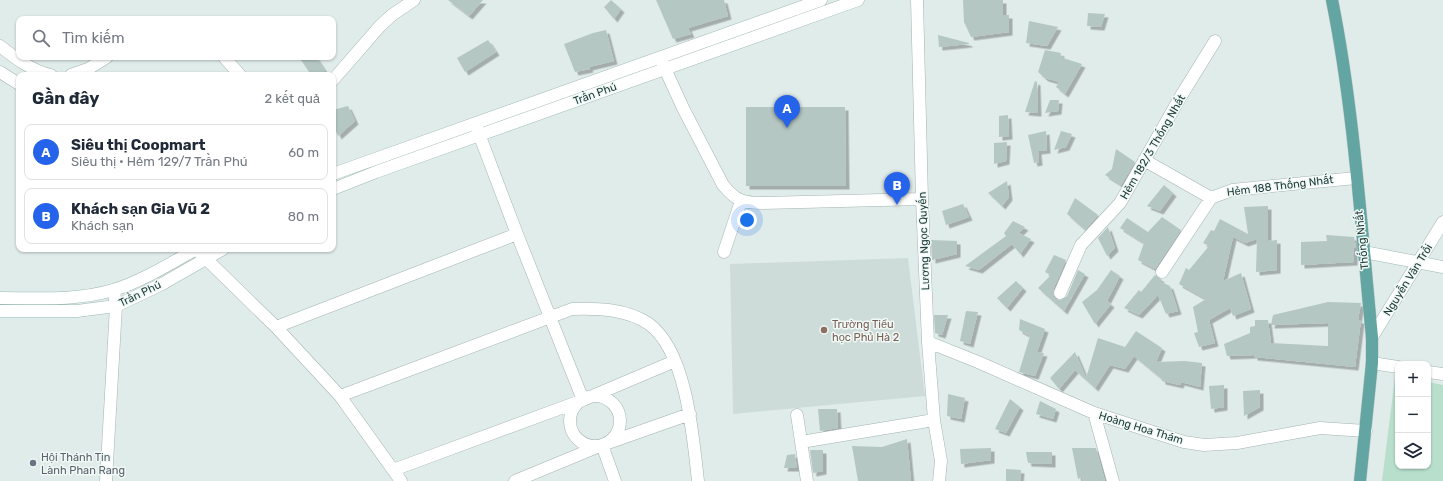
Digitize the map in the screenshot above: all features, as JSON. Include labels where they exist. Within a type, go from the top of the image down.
[{"type":"main road","name":"Thống Nhất","points":[[1332,0],[1340,44],[1356,178],[1372,337],[1372,363],[1360,481]]},
{"type":"street","points":[[336,77],[380,26],[392,15],[414,0]]},
{"type":"street","name":"Trần Phú","points":[[336,188],[480,135],[821,0]]},
{"type":"street","name":"Trần Phú","points":[[336,173],[475,123],[858,0]]},
{"type":"street","name":"Lương Ngọc Quyến","points":[[917,0],[922,198],[928,342],[934,420],[941,461],[939,481]]},
{"type":"street","name":"Hẻm 182/3 Thống Nhất","points":[[1060,293],[1081,245],[1120,203],[1215,41]]},
{"type":"street","points":[[0,46],[16,57]]},
{"type":"street","points":[[20,60],[38,72]]},
{"type":"street","points":[[80,72],[88,69],[102,60]]},
{"type":"street","points":[[227,60],[237,72]]},
{"type":"street","points":[[663,63],[683,108],[723,184],[732,196],[741,201],[771,202],[922,198]]},
{"type":"street","points":[[0,72],[16,82]]},
{"type":"street","points":[[475,123],[583,400]]},
{"type":"street","name":"Hẻm 188 Thống Nhất","points":[[1144,160],[1211,198],[1232,190],[1356,178]]},
{"type":"street","points":[[1162,272],[1211,198]]},
{"type":"street","points":[[724,252],[741,201]]},
{"type":"street","name":"Nguyễn Văn Trỗi","points":[[1372,337],[1443,222]]},
{"type":"street","points":[[276,327],[517,234]]},
{"type":"street","name":"Trần Phú","points":[[0,298],[63,298],[114,290],[154,272],[191,252]]},
{"type":"street","points":[[199,252],[276,327],[340,396],[401,481]]},
{"type":"street","name":"Trần Phú","points":[[0,311],[77,311],[116,306],[218,252]]},
{"type":"street","points":[[1364,252],[1443,267]]},
{"type":"street","points":[[106,481],[116,306],[114,290]]},
{"type":"street","points":[[340,396],[572,309],[592,308],[625,313],[649,324],[663,340],[675,361],[690,414],[698,481]]},
{"type":"street","name":"Hoàng Hoa Thám","points":[[928,342],[978,362],[1094,413],[1184,442],[1204,445],[1237,443],[1311,428],[1334,428],[1366,431]]},
{"type":"street","points":[[393,470],[583,400],[591,397],[603,398],[614,404],[620,420],[616,436],[602,445],[586,445],[574,435],[571,428],[572,412],[583,400],[675,361]]},
{"type":"street","points":[[1372,363],[1395,367]]},
{"type":"street","points":[[1431,372],[1443,374]]},
{"type":"street","points":[[1094,413],[1113,481]]},
{"type":"street","points":[[515,481],[602,445],[690,414]]},
{"type":"street","points":[[797,415],[807,481]]},
{"type":"street","points":[[801,442],[934,420]]},
{"type":"street","points":[[602,445],[615,481]]},
{"type":"shaded area","name":"Trường Tiểu học Phủ Hà 2","points":[[908,258],[925,396],[733,414],[730,264]]},
{"type":"green space","points":[[1395,377],[1395,469],[1431,469],[1431,383],[1443,385],[1443,481],[1382,481]]},
{"type":"building","points":[[448,0],[483,0],[469,16]]},
{"type":"building","points":[[611,0],[621,9],[614,19],[604,7]]},
{"type":"building","points":[[656,0],[724,0],[728,16],[688,28],[691,34],[673,39]]},
{"type":"building","points":[[963,0],[1003,0],[1003,15],[1009,15],[1009,32],[971,37],[964,22]]},
{"type":"building","points":[[1088,13],[1105,14],[1101,27],[1087,26]]},
{"type":"building","points":[[1029,21],[1058,27],[1047,46],[1026,43]]},
{"type":"building","points":[[606,30],[614,61],[575,72],[564,44],[593,33]]},
{"type":"building","points":[[938,35],[969,43],[969,44],[939,47]]},
{"type":"building","points":[[488,40],[496,52],[465,72],[457,58]]},
{"type":"building","points":[[1045,50],[1061,53],[1060,57],[1082,64],[1065,94],[1056,87],[1059,82],[1045,78],[1038,72]]},
{"type":"building","points":[[301,60],[318,60],[325,71],[324,72],[309,72]]},
{"type":"building","points":[[1035,81],[1037,82],[1038,113],[1025,112]]},
{"type":"building","points":[[1050,100],[1059,100],[1058,111],[1045,113]]},
{"type":"building","points":[[348,106],[355,121],[338,136],[336,131],[336,109]]},
{"type":"building","points":[[746,107],[845,107],[846,186],[746,186]]},
{"type":"building","points":[[1008,115],[1009,136],[999,137],[999,116]]},
{"type":"building","points":[[1046,131],[1047,150],[1038,151],[1039,162],[1034,163],[1028,135]]},
{"type":"building","points":[[1061,131],[1072,134],[1066,147],[1054,150]]},
{"type":"building","points":[[1007,142],[1006,161],[994,164],[994,143]]},
{"type":"building","points":[[1116,149],[1135,162],[1121,185],[1105,175],[1112,169]]},
{"type":"building","points":[[1007,181],[1009,197],[1002,206],[988,193]]},
{"type":"building","points":[[1164,185],[1173,193],[1160,211],[1147,206]]},
{"type":"building","points":[[1075,198],[1098,215],[1085,230],[1067,214]]},
{"type":"building","points":[[963,204],[969,217],[946,225],[942,211]]},
{"type":"building","points":[[1268,206],[1268,241],[1277,240],[1277,270],[1256,272],[1257,239],[1245,243],[1233,237],[1223,281],[1241,273],[1251,309],[1233,316],[1230,308],[1209,320],[1215,343],[1199,347],[1194,333],[1198,332],[1193,307],[1206,299],[1179,284],[1186,268],[1189,270],[1209,246],[1203,243],[1211,230],[1214,231],[1220,219],[1248,234],[1244,207]]},
{"type":"building","points":[[1162,217],[1181,230],[1155,269],[1138,260],[1144,243],[1120,228],[1127,218],[1148,232]]},
{"type":"building","points":[[1013,221],[1025,227],[1019,233],[1031,239],[1020,254],[1012,244],[979,270],[965,266],[1006,236],[1004,233]]},
{"type":"building","points":[[1108,227],[1115,248],[1107,256],[1098,238]]},
{"type":"building","points":[[1326,235],[1354,237],[1356,248],[1354,248],[1354,262],[1301,265],[1301,242],[1327,241]]},
{"type":"building","points":[[931,240],[957,241],[957,254],[932,260]]},
{"type":"building","points":[[1054,255],[1066,260],[1053,290],[1054,297],[1057,300],[1061,300],[1067,296],[1078,270],[1085,274],[1064,311],[1038,288],[1051,275],[1045,272]]},
{"type":"building","points":[[1111,270],[1120,276],[1107,301],[1111,304],[1095,324],[1082,302],[1097,290]]},
{"type":"building","points":[[1155,275],[1161,279],[1161,282],[1170,286],[1178,311],[1166,314],[1158,295],[1139,315],[1124,308],[1139,290],[1141,292]]},
{"type":"building","points":[[1016,281],[1023,288],[1007,308],[997,298]]},
{"type":"building","points":[[1328,302],[1361,303],[1358,320],[1361,320],[1355,367],[1254,357],[1254,355],[1227,356],[1224,344],[1250,333],[1250,327],[1255,326],[1255,320],[1268,320],[1271,343],[1328,346],[1328,323],[1271,325],[1273,315]]},
{"type":"building","points":[[966,311],[978,312],[970,344],[960,341]]},
{"type":"building","points":[[934,315],[948,315],[942,335],[935,333]]},
{"type":"building","points":[[1020,319],[1045,329],[1037,352],[1044,353],[1035,376],[1019,372],[1030,336],[1019,330]]},
{"type":"building","points":[[1136,331],[1162,348],[1156,362],[1185,361],[1202,363],[1200,387],[1181,382],[1180,385],[1162,381],[1162,379],[1134,356],[1125,369],[1110,365],[1095,388],[1075,370],[1059,389],[1050,378],[1075,352],[1086,378],[1098,338],[1125,347]]},
{"type":"building","points":[[1224,385],[1224,407],[1211,409],[1209,386]]},
{"type":"building","points":[[1260,390],[1260,407],[1244,416],[1243,391]]},
{"type":"building","points":[[948,394],[965,398],[961,419],[947,416]]},
{"type":"building","points":[[1010,399],[1020,407],[1006,433],[995,429]]},
{"type":"building","points":[[1040,401],[1056,409],[1053,419],[1036,414]]},
{"type":"building","points":[[818,409],[837,409],[838,428],[820,431]]},
{"type":"building","points":[[907,439],[911,481],[858,481],[852,446],[882,447]]},
{"type":"building","points":[[991,448],[991,460],[961,464],[960,449]]},
{"type":"building","points":[[1072,448],[1096,448],[1105,481],[1083,481],[1082,477],[1078,479]]},
{"type":"building","points":[[810,450],[823,450],[823,471],[813,473]]},
{"type":"building","points":[[1026,452],[1052,452],[1052,464],[1028,463]]},
{"type":"building","points":[[795,454],[797,468],[784,468],[787,455]]},
{"type":"building","points":[[1006,469],[1021,470],[1020,481],[1006,481]]},
{"type":"place","name":"Siêu thị Coopmart","points":[[787,128]]},
{"type":"place","name":"Khách sạn Gia Vũ 2","points":[[897,205]]},
{"type":"place","name":"Trường Tiểu học Phủ Hà 2","points":[[824,330]]},
{"type":"place","name":"Hội Thánh Tin Lành Phan Rang","points":[[33,463]]}]
